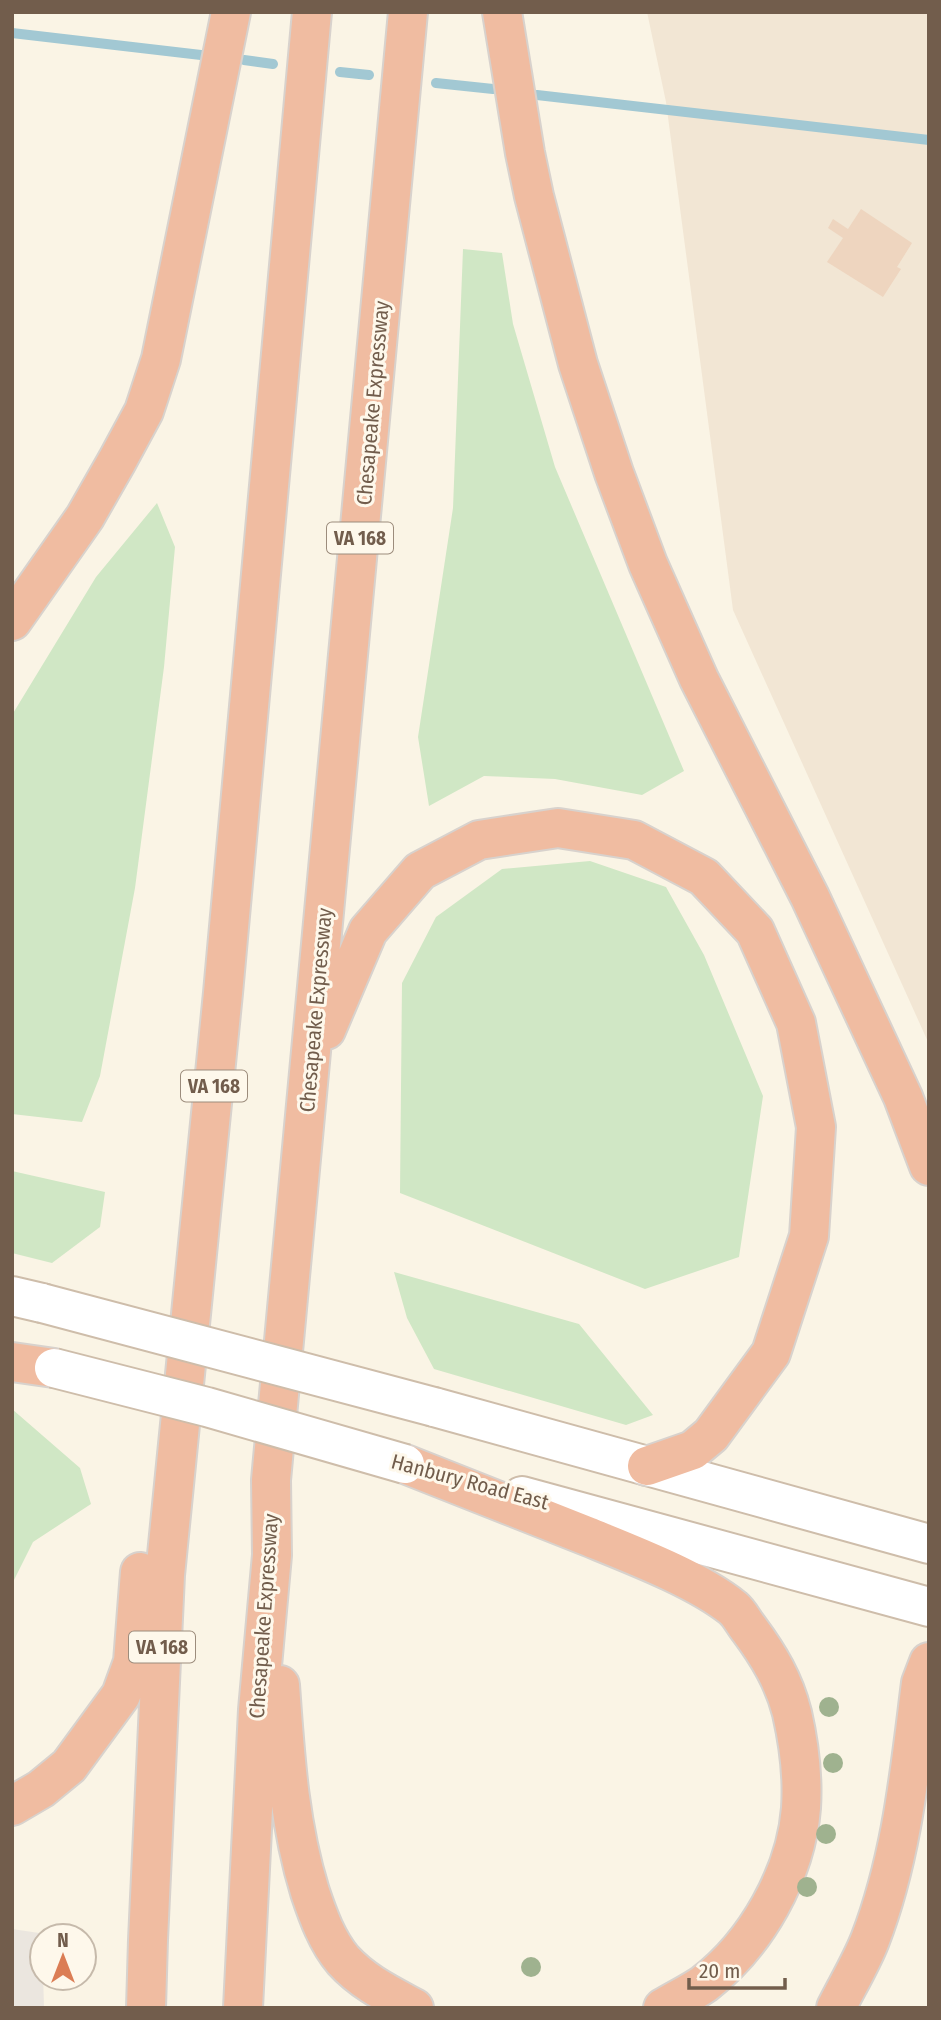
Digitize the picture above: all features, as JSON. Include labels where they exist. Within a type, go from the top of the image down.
[{"type":"highway","points":[[12,621],[85,517],[144,411],[161,359],[231,12]]},
{"type":"highway","name":"VA 168","points":[[146,2008],[165,1575],[195,1289],[312,12]]},
{"type":"highway","name":"Chesapeake Expressway","points":[[243,2008],[258,1710],[272,1555],[272,1467],[408,12]]},
{"type":"highway","points":[[502,12],[534,195],[578,364],[614,473],[648,564],[699,679],[810,897],[903,1097],[929,1166]]},
{"type":"highway","points":[[311,1065],[368,930],[420,871],[480,840],[558,828],[634,840],[704,877],[755,930],[796,1023],[816,1127],[809,1236],[771,1353],[711,1435],[693,1450],[647,1466]]},
{"type":"highway","points":[[12,1806],[41,1789],[69,1766],[121,1695],[132,1662],[140,1568],[195,1289]]},
{"type":"highway","points":[[12,1362],[54,1368]]},
{"type":"highway","points":[[405,1464],[618,1549],[668,1571],[712,1595],[735,1610],[776,1669],[786,1690],[802,1778],[801,1810],[788,1866],[760,1921],[734,1956],[703,1984],[663,2008]]},
{"type":"highway","points":[[272,1555],[292,1823],[314,1905],[330,1942],[343,1959],[364,1980],[414,2008]]},
{"type":"highway","points":[[836,2008],[869,1943],[883,1902],[904,1820],[922,1683],[929,1662]]},
{"type":"main road","points":[[27,1300],[435,1406],[929,1544]]},
{"type":"main road","name":"Hanbury Road East","points":[[12,1356],[207,1407],[929,1607]]},
{"type":"shaded area","points":[[647,12],[929,12],[929,1044],[733,610],[666,102]]},
{"type":"shaded area","points":[[12,1929],[28,1931],[28,1992],[44,1992],[44,2008],[12,2008]]},
{"type":"green space","points":[[463,249],[502,253],[513,324],[555,467],[684,771],[642,795],[555,779],[484,776],[429,806],[418,737],[453,508]]},
{"type":"green space","points":[[157,503],[175,547],[164,667],[135,888],[100,1076],[82,1122],[12,1114],[12,715],[96,577]]},
{"type":"green space","points":[[590,861],[666,887],[704,955],[763,1096],[739,1257],[645,1289],[400,1193],[402,983],[436,917],[502,869]]},
{"type":"green space","points":[[12,1171],[105,1192],[100,1227],[52,1263],[12,1253]]},
{"type":"green space","points":[[394,1272],[579,1324],[653,1415],[626,1425],[434,1369],[407,1318]]},
{"type":"green space","points":[[12,1409],[80,1468],[91,1504],[33,1542],[12,1584]]},
{"type":"building","points":[[861,209],[912,243],[897,267],[901,269],[883,297],[827,262],[843,238],[828,228],[833,219],[848,229]]},
{"type":"waterway","points":[[12,33],[201,55]]},
{"type":"waterway","points":[[244,60],[273,64]]},
{"type":"waterway","points":[[340,72],[369,75]]},
{"type":"waterway","points":[[436,83],[493,89]]},
{"type":"waterway","points":[[537,95],[929,140]]}]
